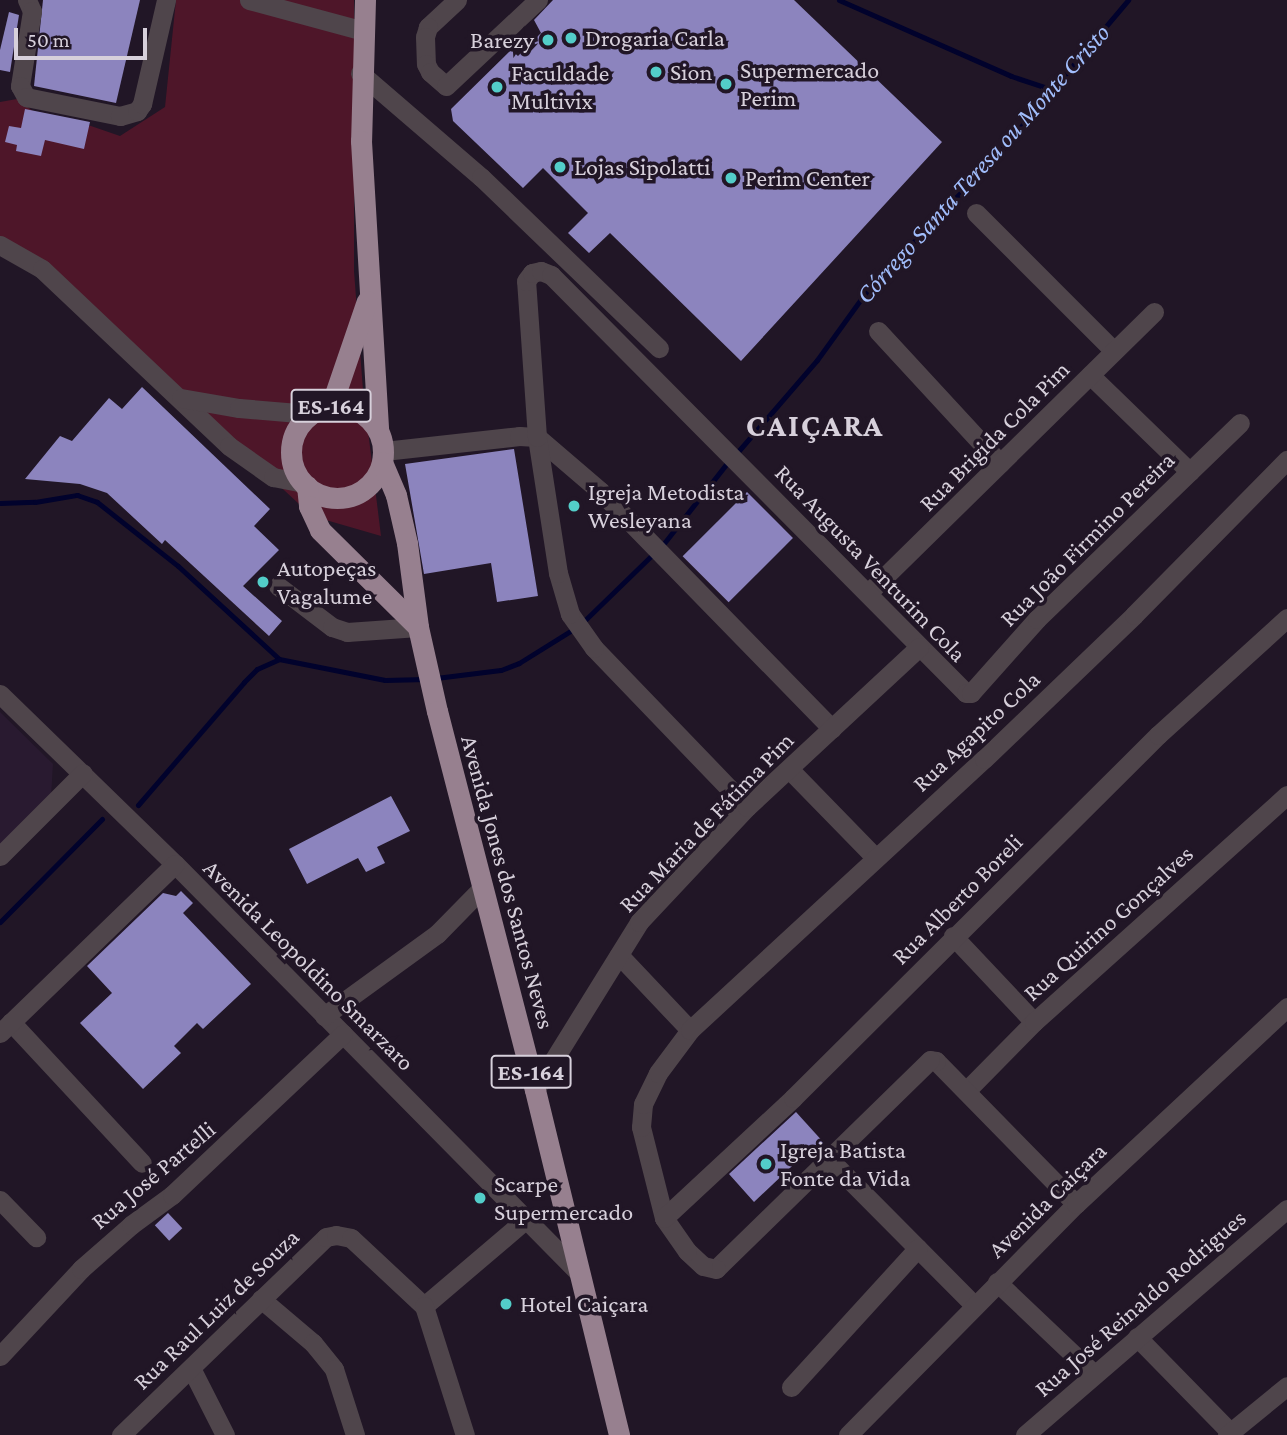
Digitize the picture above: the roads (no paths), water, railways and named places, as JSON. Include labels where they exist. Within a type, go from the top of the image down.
[{"type":"highway","name":"Avenida Jones dos Santos Neves","points":[[367,11],[360,73],[360,141],[378,429],[407,543],[418,627],[436,711],[535,1090],[619,1435]]},
{"type":"highway","name":"Avenida Jones dos Santos Neves","points":[[331,406],[371,289]]},
{"type":"highway","name":"ES-164","points":[[378,429],[363,413],[353,408],[331,406],[310,414],[296,430],[291,452],[292,463],[305,484],[309,506],[320,530],[418,627]]},
{"type":"highway","points":[[305,484],[332,498],[354,495],[373,482],[383,457]]},
{"type":"street","points":[[27,0],[32,11],[20,86],[26,97],[120,116],[137,111],[142,104],[166,0]]},
{"type":"street","points":[[248,0],[367,11]]},
{"type":"street","points":[[457,0],[428,27],[425,37],[425,64],[435,78],[446,86],[538,0]]},
{"type":"street","points":[[360,73],[481,177],[659,348]]},
{"type":"street","points":[[976,213],[1114,351]]},
{"type":"street","points":[[0,246],[42,269],[229,446],[273,477],[305,484]]},
{"type":"street","name":"Rua Augusta Venturim Cola","points":[[537,437],[526,281],[541,271],[551,275],[868,593],[960,690],[971,693]]},
{"type":"street","name":"Rua Brigida Cola Pim","points":[[868,593],[1154,312]]},
{"type":"street","points":[[878,331],[1000,463]]},
{"type":"street","points":[[1090,375],[1190,472]]},
{"type":"street","points":[[181,398],[239,408],[310,414]]},
{"type":"street","name":"Rua João Firmino Pereira","points":[[971,693],[1038,619],[1240,423]]},
{"type":"street","points":[[383,457],[519,436],[537,437],[574,467],[832,729]]},
{"type":"street","points":[[537,437],[558,573],[573,620],[585,636],[747,807]]},
{"type":"street","name":"Rua Agapito Cola","points":[[664,1218],[641,1127],[643,1104],[658,1073],[690,1030],[1134,615],[1287,460]]},
{"type":"street","points":[[278,586],[332,627],[347,632],[418,627]]},
{"type":"street","name":"Rua Alberto Boreli","points":[[664,1218],[793,1098],[1158,735],[1287,618]]},
{"type":"street","name":"Rua Maria de Fátima Pim","points":[[535,1090],[639,922],[747,807],[919,646]]},
{"type":"street","name":"Avenida Leopoldino Smarzaro","points":[[0,694],[175,864],[524,1221],[580,1274]]},
{"type":"street","points":[[790,769],[876,858]]},
{"type":"street","points":[[0,856],[83,773]]},
{"type":"street","name":"Rua Quirino Gonçalves","points":[[966,1091],[1034,1023],[1287,795]]},
{"type":"street","points":[[142,1163],[6,1028],[175,864]]},
{"type":"street","points":[[324,1016],[437,934],[483,887]]},
{"type":"street","points":[[953,936],[1034,1023]]},
{"type":"street","points":[[619,955],[690,1030]]},
{"type":"street","name":"Avenida Caiçara","points":[[848,1435],[1076,1204],[1287,1007]]},
{"type":"street","name":"Rua José Partelli","points":[[0,1356],[81,1269],[131,1225],[172,1195],[343,1034]]},
{"type":"street","points":[[664,1218],[687,1251],[703,1266],[716,1269],[924,1062],[936,1061],[1076,1204]]},
{"type":"street","points":[[828,1158],[974,1305]]},
{"type":"street","points":[[0,1200],[36,1237]]},
{"type":"street","name":"Rua José Reinaldo Rodrigues","points":[[1025,1435],[1287,1209]]},
{"type":"street","points":[[465,1435],[424,1306],[524,1221]]},
{"type":"street","name":"Rua Raul Luiz de Souza","points":[[121,1435],[326,1237],[342,1235],[351,1238],[424,1306]]},
{"type":"street","points":[[791,1387],[918,1248]]},
{"type":"street","points":[[997,1282],[1094,1374]]},
{"type":"street","points":[[261,1299],[313,1343],[334,1369],[355,1435]]},
{"type":"street","points":[[1137,1337],[1230,1434],[1287,1386]]},
{"type":"street","points":[[191,1368],[225,1435]]},
{"type":"waterway","points":[[839,0],[1011,76],[1050,89]]},
{"type":"waterway","name":"Córrego Santa Teresa ou Monte Cristo","points":[[735,455],[817,360],[879,274],[936,221],[980,169],[1003,148],[1128,0]]},
{"type":"waterway","name":"Córrego Santa Teresa ou Monte Cristo","points":[[661,547],[728,462]]},
{"type":"waterway","name":"Córrego Santa Teresa ou Monte Cristo","points":[[0,503],[35,502],[77,495],[97,502],[178,566],[279,659],[385,680],[426,679]]},
{"type":"waterway","name":"Córrego Santa Teresa ou Monte Cristo","points":[[583,622],[653,554]]},
{"type":"waterway","name":"Córrego Santa Teresa ou Monte Cristo","points":[[436,678],[501,670],[519,663],[575,628]]},
{"type":"waterway","points":[[138,805],[244,682],[257,669],[279,659]]},
{"type":"waterway","points":[[0,922],[102,819]]},
{"type":"place","name":"Drogaria Carla","points":[[571,38]]},
{"type":"place","name":"Barezy","points":[[548,40]]},
{"type":"place","name":"Sion","points":[[656,72]]},
{"type":"place","name":"Supermercado Perim","points":[[726,84]]},
{"type":"place","name":"Faculdade Multivix","points":[[497,87]]},
{"type":"place","name":"Lojas Sipolatti","points":[[560,167]]},
{"type":"place","name":"Perim Center","points":[[731,178]]},
{"type":"place","name":"Igreja Metodista Wesleyana","points":[[574,506]]},
{"type":"place","name":"Autopeças Vagalume","points":[[263,582]]},
{"type":"place","name":"Igreja Batista Fonte da Vida","points":[[766,1164]]},
{"type":"place","name":"Scarpe Supermercado","points":[[480,1198]]},
{"type":"place","name":"Hotel Caiçara","points":[[506,1304]]},
{"type":"district","name":"CAIÇARA","points":[[815,425]]}]
